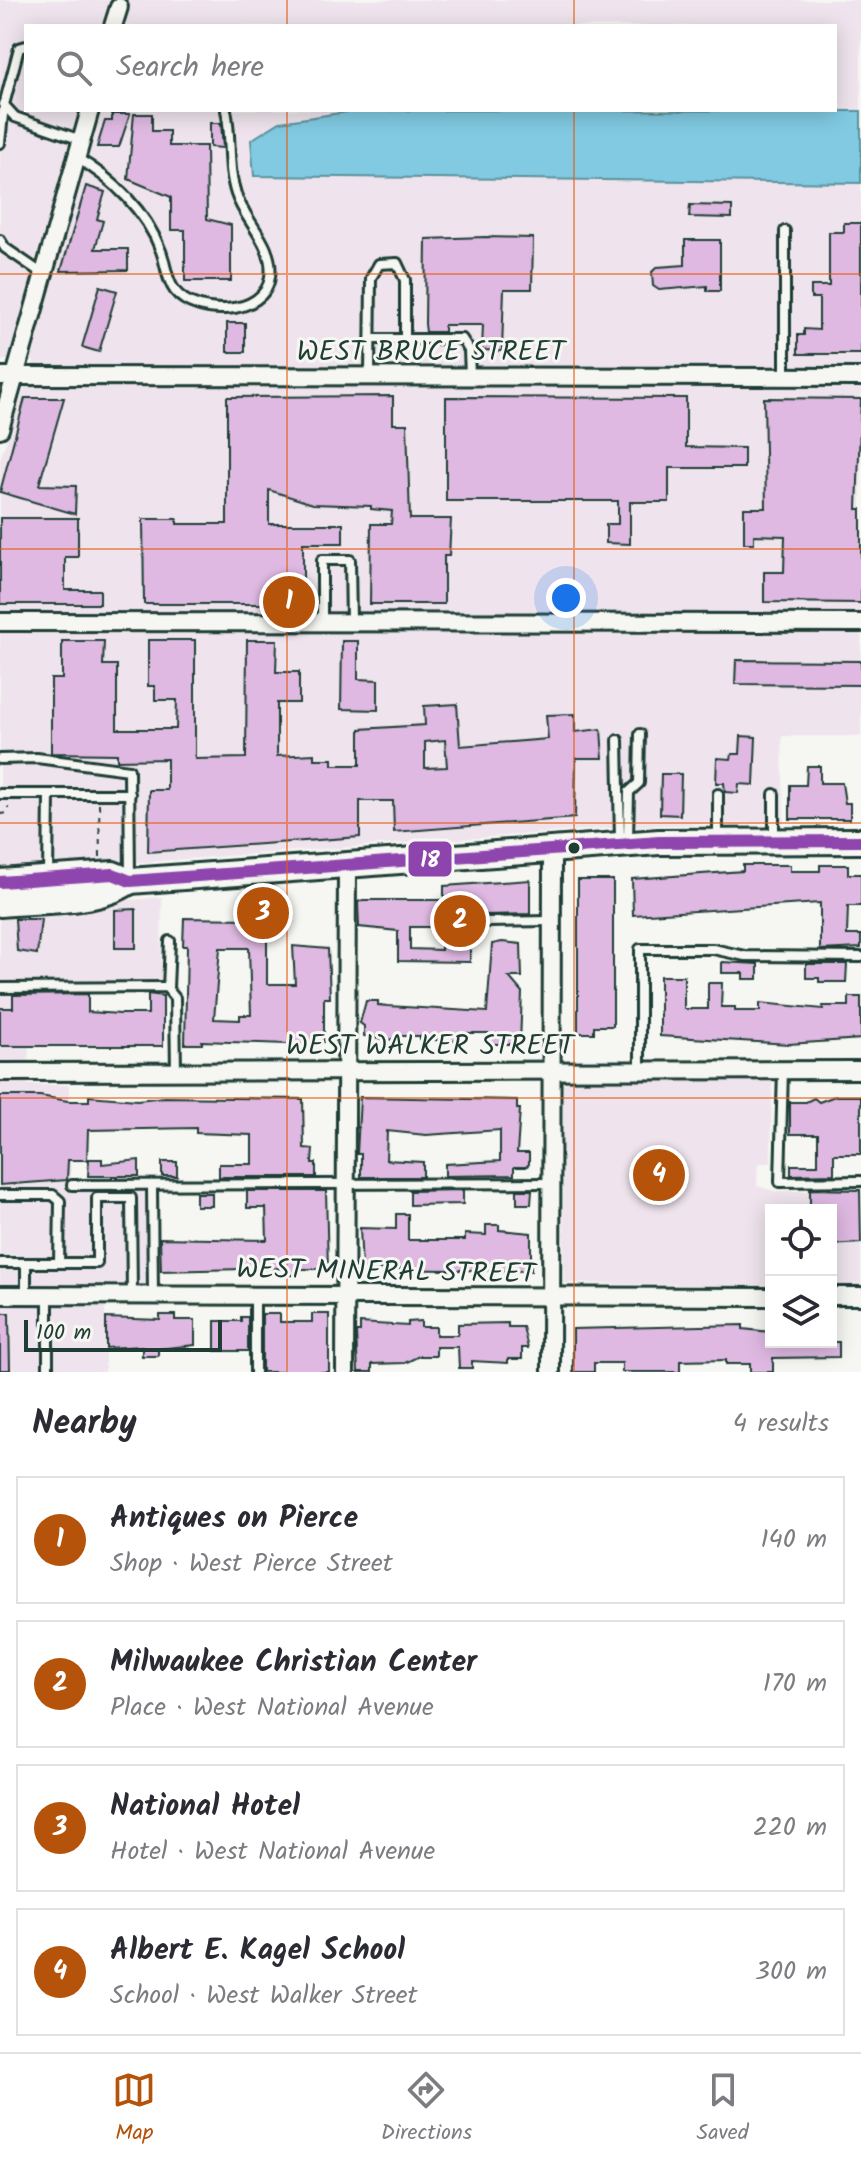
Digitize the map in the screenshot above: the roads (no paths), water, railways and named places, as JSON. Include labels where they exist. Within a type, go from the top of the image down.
[{"type":"main road","points":[[0,904],[48,888],[113,874],[130,881],[624,845],[718,841],[861,841]]},
{"type":"main road","points":[[0,882],[48,888]]},
{"type":"street","points":[[114,24],[119,7]]},
{"type":"street","points":[[0,429],[8,376],[44,274],[89,112]]},
{"type":"street","name":"WEST BRUCE STREET","points":[[8,376],[861,377]]},
{"type":"street","points":[[0,622],[861,623]]},
{"type":"street","points":[[551,1372],[552,850]]},
{"type":"street","points":[[345,1372],[347,866]]},
{"type":"street","name":"WEST WALKER STREET","points":[[0,1072],[861,1070]]},
{"type":"street","name":"WEST MINERAL STREET","points":[[0,1295],[765,1297]]},
{"type":"street","points":[[837,1296],[861,1296]]},
{"type":"lane","points":[[0,143],[4,105],[19,48],[24,47]]},
{"type":"lane","points":[[4,105],[15,117],[81,140]]},
{"type":"lane","points":[[77,157],[106,176],[150,226],[169,282],[185,301],[196,308],[240,306],[261,294],[270,280],[270,261],[236,196],[226,112]]},
{"type":"lane","points":[[785,231],[785,377]]},
{"type":"lane","points":[[0,240],[5,248],[44,274]]},
{"type":"lane","points":[[370,376],[372,271],[379,264],[393,262],[403,269],[405,339]]},
{"type":"lane","points":[[370,339],[462,339],[469,350],[470,376]]},
{"type":"lane","points":[[322,623],[322,560],[350,560],[351,623]]},
{"type":"lane","points":[[624,845],[629,792],[639,783],[640,734]]},
{"type":"lane","points":[[618,740],[624,845]]},
{"type":"lane","points":[[0,759],[37,758],[129,770],[130,881]]},
{"type":"lane","points":[[4,794],[130,794]]},
{"type":"lane","points":[[48,888],[49,794]]},
{"type":"lane","points":[[718,794],[718,841]]},
{"type":"lane","points":[[774,794],[774,841]]},
{"type":"lane","points":[[486,922],[552,921]]},
{"type":"lane","points":[[170,941],[168,988],[175,998],[176,1071]]},
{"type":"lane","points":[[640,1070],[640,949],[861,957]]},
{"type":"lane","points":[[0,988],[168,988]]},
{"type":"lane","points":[[783,1069],[780,1182],[861,1181]]},
{"type":"lane","points":[[72,1185],[550,1183]]},
{"type":"lane","points":[[152,1185],[153,1295]]},
{"type":"lane","points":[[0,1195],[53,1195],[60,1201],[59,1263]]},
{"type":"lane","points":[[0,1263],[97,1263],[97,1198],[131,1198],[132,1295]]},
{"type":"lane","points":[[26,1263],[26,1295]]},
{"type":"lane","points":[[255,1294],[255,1372]]},
{"type":"lane","points":[[48,1295],[48,1372]]},
{"type":"water","points":[[861,111],[861,183],[254,176],[251,140],[280,122],[347,112]]},
{"type":"place","name":"Antiques on Pierce","points":[[289,602]]},
{"type":"place","name":"National Hotel","points":[[263,913]]},
{"type":"place","name":"Milwaukee Christian Center","points":[[460,921]]},
{"type":"place","name":"Albert E. Kagel School","points":[[659,1175]]}]
